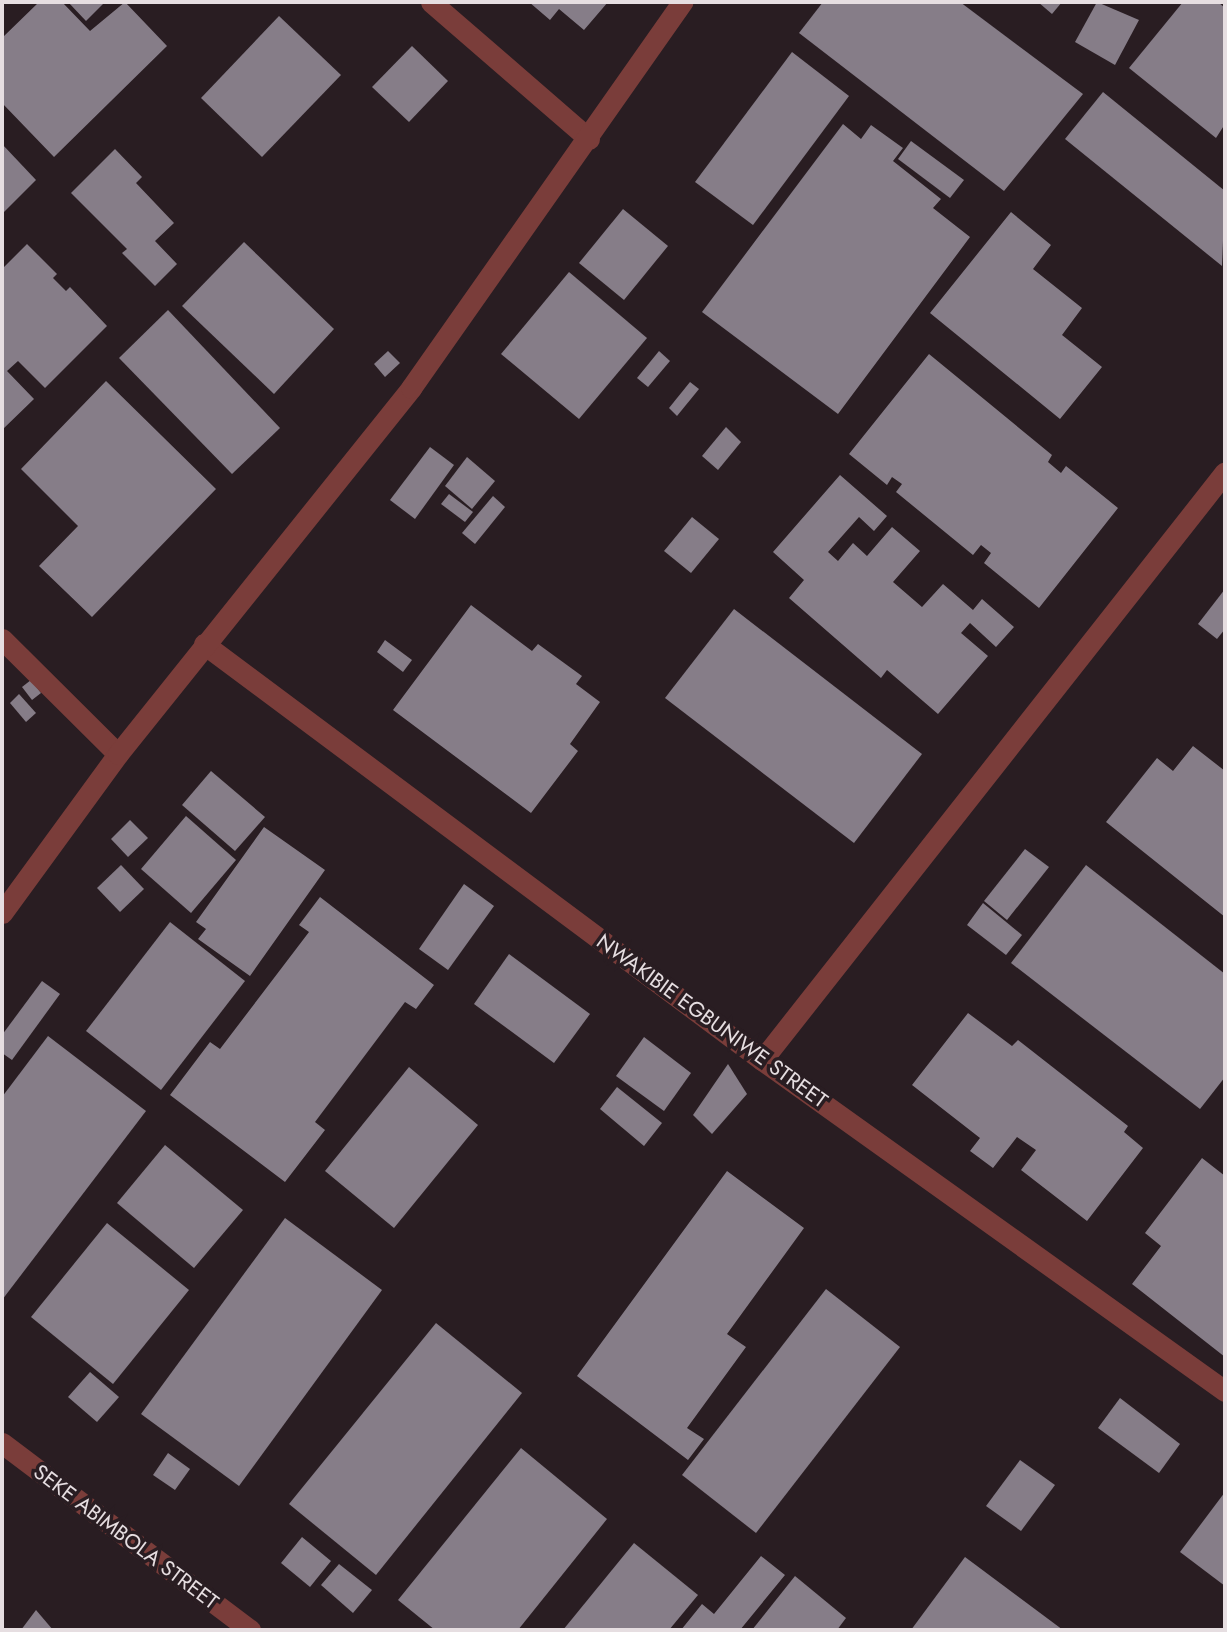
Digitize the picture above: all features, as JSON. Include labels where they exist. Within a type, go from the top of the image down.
[{"type":"street","points":[[431,2],[589,139]]},
{"type":"street","points":[[2,913],[118,754],[411,388],[589,139],[682,2]]},
{"type":"street","points":[[762,1060],[1225,472]]},
{"type":"street","points":[[2,639],[118,754]]},
{"type":"street","name":"NWAKIBIE EGBUNIWE STREET","points":[[204,644],[762,1060],[1225,1391]]},
{"type":"street","name":"SEKE ABIMBOLA STREET","points":[[2,1443],[250,1630]]},
{"type":"building","points":[[39,2],[62,2],[90,31],[125,2],[167,46],[54,157],[2,103],[2,38]]},
{"type":"building","points":[[68,2],[105,2],[86,21]]},
{"type":"building","points":[[529,2],[608,2],[584,30],[559,9],[550,20]]},
{"type":"building","points":[[823,2],[960,2],[1083,94],[1004,191],[799,33]]},
{"type":"building","points":[[1038,2],[1062,2],[1052,14]]},
{"type":"building","points":[[1097,2],[1139,20],[1115,65],[1075,42]]},
{"type":"building","points":[[1183,2],[1218,2],[1225,8],[1225,124],[1216,138],[1129,68]]},
{"type":"building","points":[[279,16],[341,75],[262,157],[201,98]]},
{"type":"building","points":[[412,46],[448,81],[409,122],[372,87]]},
{"type":"building","points":[[792,52],[849,96],[753,225],[695,182]]},
{"type":"building","points":[[1103,92],[1225,191],[1222,266],[1065,139]]},
{"type":"building","points":[[843,124],[861,139],[871,125],[903,148],[893,161],[941,199],[933,208],[970,237],[838,414],[702,312]]},
{"type":"building","points":[[911,141],[964,180],[950,198],[898,159]]},
{"type":"building","points":[[2,144],[36,180],[2,214]]},
{"type":"building","points":[[115,149],[142,177],[136,183],[174,223],[155,241],[177,264],[155,286],[122,253],[127,249],[71,193]]},
{"type":"building","points":[[623,209],[668,246],[624,300],[579,263]]},
{"type":"building","points":[[1011,212],[1051,245],[1033,269],[1082,308],[1062,335],[1102,367],[1060,419],[930,313]]},
{"type":"building","points":[[244,242],[334,329],[274,394],[182,306]]},
{"type":"building","points":[[27,244],[57,274],[53,278],[66,291],[70,287],[107,326],[45,388],[18,361],[7,371],[34,399],[2,430],[2,269]]},
{"type":"building","points":[[569,272],[647,338],[579,419],[501,354]]},
{"type":"building","points":[[168,310],[280,428],[232,474],[119,358]]},
{"type":"building","points":[[388,351],[400,363],[385,377],[374,364]]},
{"type":"building","points":[[659,351],[670,361],[648,387],[637,378]]},
{"type":"building","points":[[929,354],[1052,455],[1048,462],[1061,473],[1066,466],[1118,508],[1039,608],[984,563],[991,553],[981,545],[973,555],[896,492],[902,484],[892,477],[887,485],[849,454]]},
{"type":"building","points":[[106,381],[216,489],[92,617],[39,566],[78,526],[21,469]]},
{"type":"building","points":[[690,382],[699,389],[677,416],[669,408]]},
{"type":"building","points":[[726,427],[741,442],[718,470],[702,456]]},
{"type":"building","points":[[430,447],[454,465],[415,519],[390,500]]},
{"type":"building","points":[[467,457],[495,481],[472,509],[445,486]]},
{"type":"building","points":[[840,475],[887,516],[874,531],[859,517],[828,552],[838,561],[853,543],[867,556],[892,527],[920,551],[893,582],[922,607],[943,584],[973,610],[982,599],[1014,627],[996,647],[970,623],[961,633],[988,656],[938,714],[887,670],[881,678],[789,598],[804,580],[773,552]]},
{"type":"building","points":[[449,494],[473,512],[465,522],[441,504]]},
{"type":"building","points":[[493,496],[505,507],[475,544],[462,533]]},
{"type":"building","points":[[692,517],[719,539],[691,573],[664,551]]},
{"type":"building","points":[[1225,589],[1225,629],[1217,639],[1198,624]]},
{"type":"building","points":[[471,605],[532,651],[538,644],[582,676],[576,684],[600,702],[570,744],[578,751],[531,813],[393,710]]},
{"type":"building","points":[[734,609],[922,754],[854,843],[665,698]]},
{"type":"building","points":[[385,640],[412,660],[403,672],[377,652]]},
{"type":"building","points":[[31,680],[41,693],[32,700],[22,687]]},
{"type":"building","points":[[19,694],[36,713],[26,722],[10,703]]},
{"type":"building","points":[[1193,746],[1225,771],[1225,917],[1106,822],[1157,758],[1173,771]]},
{"type":"building","points":[[211,771],[265,817],[235,851],[182,805]]},
{"type":"building","points":[[186,816],[236,860],[191,913],[141,869]]},
{"type":"building","points":[[130,820],[148,838],[128,857],[111,839]]},
{"type":"building","points":[[264,827],[325,870],[250,976],[198,939],[206,929],[196,922]]},
{"type":"building","points":[[1025,849],[1049,867],[1007,920],[984,901]]},
{"type":"building","points":[[121,865],[144,889],[120,912],[97,888]]},
{"type":"building","points":[[1086,865],[1225,974],[1225,1077],[1200,1109],[1011,963]]},
{"type":"building","points":[[464,884],[494,906],[448,970],[419,949]]},
{"type":"building","points":[[320,897],[434,985],[416,1009],[405,1002],[315,1122],[325,1130],[285,1182],[170,1095],[210,1042],[220,1049],[309,932],[299,925]]},
{"type":"building","points":[[983,903],[1022,935],[1006,955],[967,925]]},
{"type":"building","points":[[170,922],[245,981],[161,1090],[86,1031]]},
{"type":"building","points":[[509,954],[590,1014],[554,1063],[474,1004]]},
{"type":"building","points":[[42,981],[60,994],[12,1060],[2,1053],[2,1035]]},
{"type":"building","points":[[968,1013],[1012,1046],[1018,1040],[1128,1126],[1124,1132],[1143,1148],[1087,1221],[1021,1170],[1036,1150],[1017,1137],[993,1168],[970,1151],[980,1138],[912,1085]]},
{"type":"building","points":[[48,1036],[146,1111],[2,1300],[2,1097]]},
{"type":"building","points":[[644,1037],[691,1073],[664,1111],[616,1076]]},
{"type":"building","points":[[728,1064],[747,1094],[712,1134],[693,1115]]},
{"type":"building","points":[[409,1067],[478,1125],[394,1228],[325,1171]]},
{"type":"building","points":[[617,1087],[662,1123],[644,1146],[600,1109]]},
{"type":"building","points":[[165,1145],[243,1210],[194,1268],[117,1203]]},
{"type":"building","points":[[1202,1158],[1225,1176],[1225,1357],[1132,1284],[1161,1246],[1145,1233]]},
{"type":"building","points":[[727,1171],[804,1228],[727,1334],[746,1347],[687,1428],[704,1439],[688,1460],[577,1376]]},
{"type":"building","points":[[285,1218],[382,1290],[239,1486],[141,1414]]},
{"type":"building","points":[[107,1223],[189,1290],[113,1384],[31,1317]]},
{"type":"building","points":[[826,1289],[900,1347],[756,1533],[682,1475]]},
{"type":"building","points":[[436,1323],[522,1393],[376,1575],[289,1504]]},
{"type":"building","points":[[90,1372],[119,1397],[97,1422],[68,1397]]},
{"type":"building","points":[[1120,1398],[1180,1444],[1159,1473],[1098,1428]]},
{"type":"building","points":[[521,1448],[607,1519],[518,1630],[435,1630],[398,1600]]},
{"type":"building","points":[[168,1453],[190,1469],[175,1490],[153,1475]]},
{"type":"building","points":[[1020,1460],[1055,1485],[1021,1531],[986,1506]]},
{"type":"building","points":[[1225,1492],[1225,1586],[1180,1552]]},
{"type":"building","points":[[302,1537],[331,1561],[310,1587],[281,1563]]},
{"type":"building","points":[[634,1543],[698,1595],[669,1630],[563,1630]]},
{"type":"building","points":[[761,1556],[785,1575],[740,1630],[681,1630],[702,1604],[714,1614]]},
{"type":"building","points":[[965,1557],[1063,1630],[911,1630]]},
{"type":"building","points":[[339,1564],[372,1590],[353,1613],[321,1585]]},
{"type":"building","points":[[795,1576],[846,1618],[837,1630],[752,1630]]},
{"type":"building","points":[[36,1610],[53,1630],[21,1630]]}]
